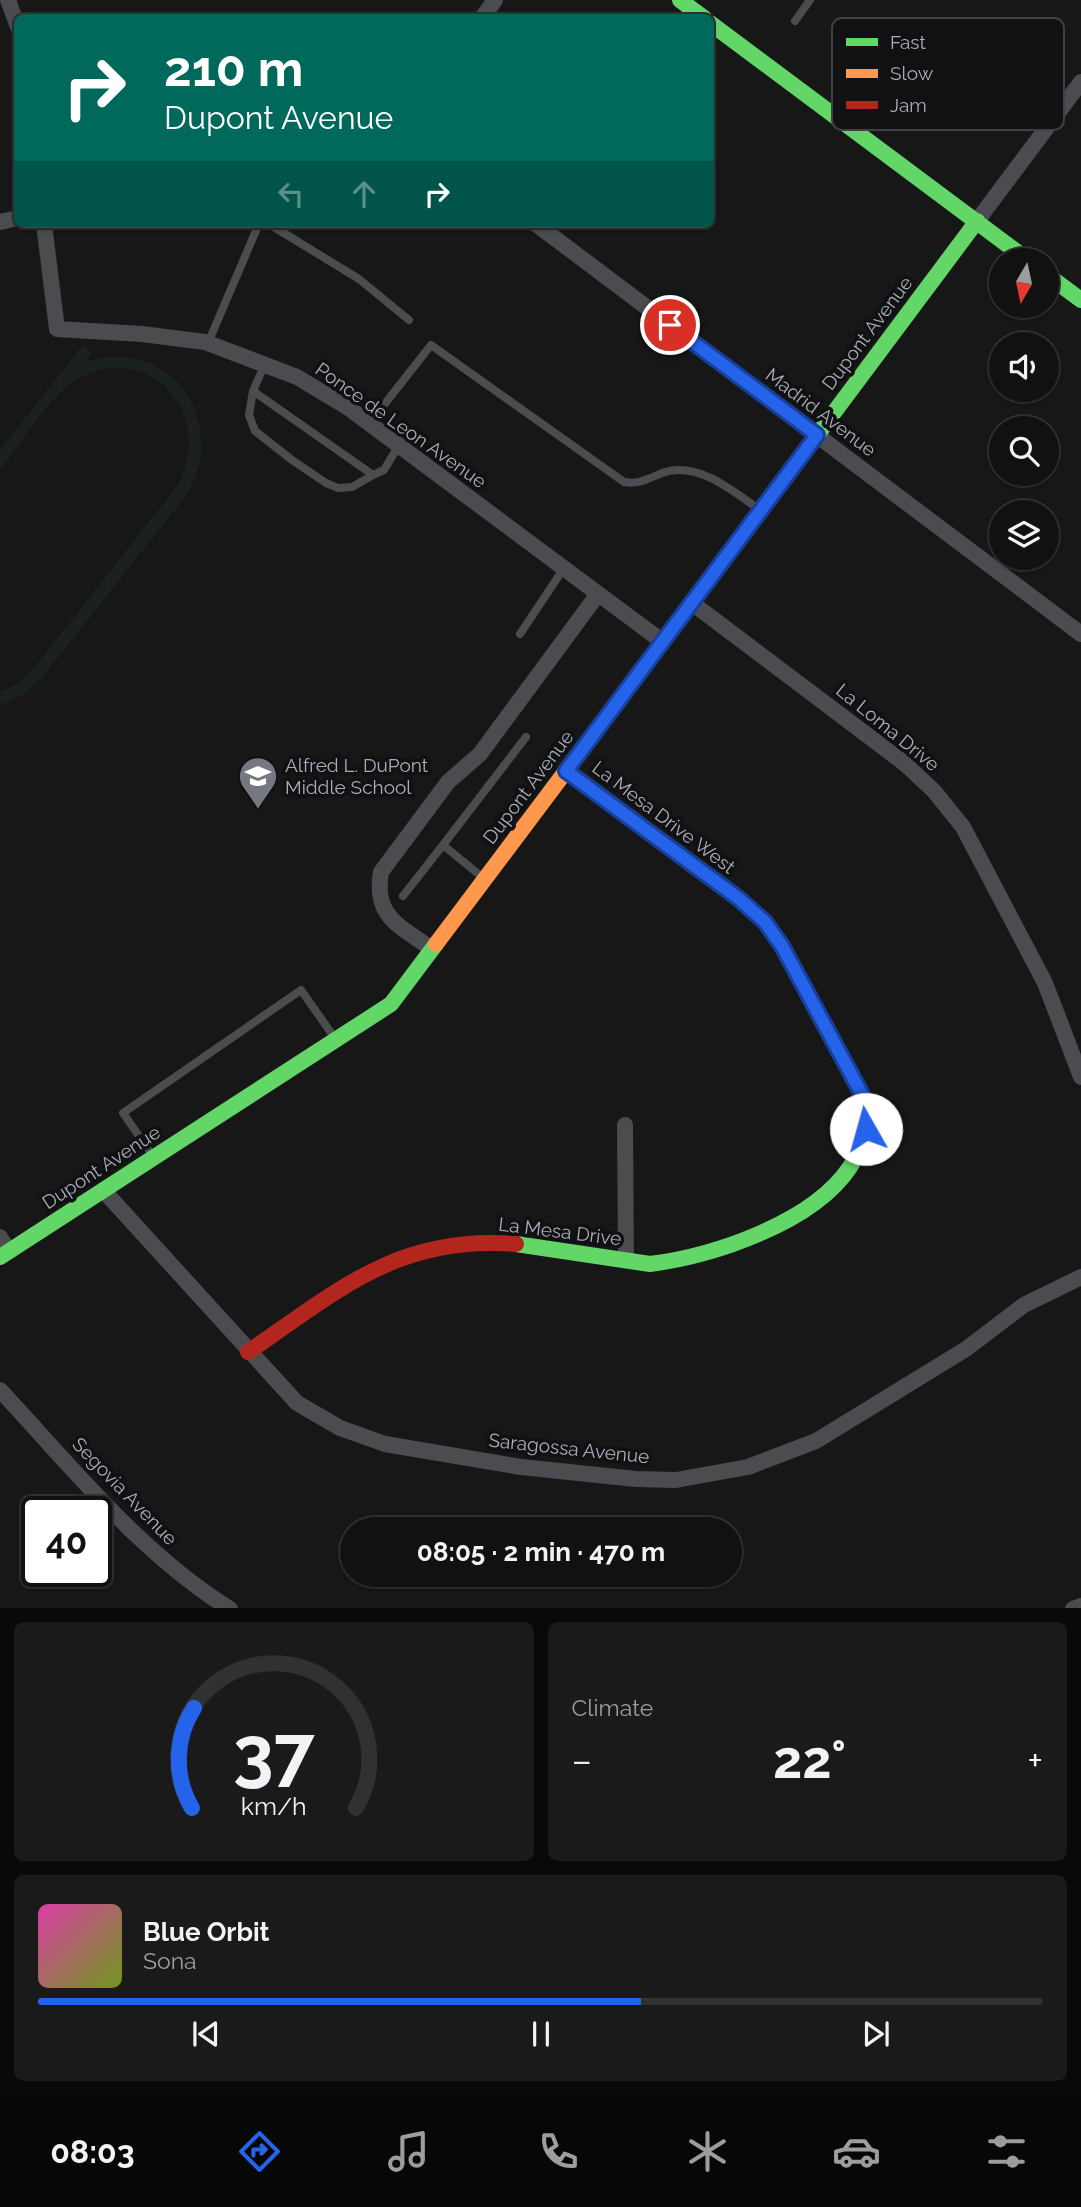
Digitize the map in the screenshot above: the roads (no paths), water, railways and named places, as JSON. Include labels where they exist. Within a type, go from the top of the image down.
[{"type":"street","points":[[680,0],[699,14]]},
{"type":"street","points":[[714,26],[832,114]]},
{"type":"street","points":[[1064,105],[1081,82]]},
{"type":"street","points":[[854,130],[1012,248]]},
{"type":"street","points":[[976,221],[1045,130]]},
{"type":"street","name":"Dupont Avenue","points":[[3,1248],[104,1191],[391,1004],[976,221]]},
{"type":"street","name":"Ponce de Leon Avenue","points":[[44,228],[57,329],[142,334],[208,344],[297,377],[399,445],[663,642]]},
{"type":"street","name":"Madrid Avenue","points":[[541,228],[1081,634]]},
{"type":"street","points":[[1059,284],[1081,300]]},
{"type":"street","points":[[432,949],[393,921],[382,908],[378,890],[381,872],[448,782],[480,754],[598,594]]},
{"type":"street","name":"La Loma Drive","points":[[692,603],[904,762],[934,790],[963,827],[1045,983],[1081,1077]]},
{"type":"street","name":"La Mesa Drive West","points":[[566,771],[738,898],[765,922],[782,946],[865,1100],[866,1129],[857,1152]]},
{"type":"street","points":[[625,1125],[625,1261]]},
{"type":"street","name":"La Mesa Drive","points":[[248,1352],[370,1272],[447,1245],[502,1243],[650,1264],[673,1263],[743,1240],[810,1205],[845,1174],[857,1152]]},
{"type":"street","name":"Saragossa Avenue","points":[[104,1191],[297,1403],[340,1428],[385,1444],[521,1467],[636,1479],[676,1480],[748,1467],[816,1441],[966,1349],[1024,1305],[1081,1277]]},
{"type":"street","name":"Segovia Avenue","points":[[0,1390],[148,1547],[192,1585],[230,1608]]},
{"type":"street","points":[[1073,1608],[1081,1606]]},
{"type":"lane","points":[[795,21],[810,0]]},
{"type":"lane","points":[[208,344],[257,228]]},
{"type":"lane","points":[[276,228],[359,279],[409,320]]},
{"type":"lane","points":[[369,424],[431,345],[624,482],[636,484],[667,472],[684,471],[716,480],[761,511]]},
{"type":"lane","points":[[264,366],[254,391],[249,415],[256,431],[326,484],[338,488],[352,487],[384,471],[399,445]]},
{"type":"lane","points":[[254,391],[373,475]]},
{"type":"lane","points":[[520,634],[564,568]]},
{"type":"lane","points":[[403,896],[526,737]]},
{"type":"lane","points":[[443,845],[484,880]]},
{"type":"lane","points":[[155,1158],[123,1114],[301,990],[337,1041]]},
{"type":"place","name":"Alfred L. DuPont Middle School","points":[[258,810]]}]
